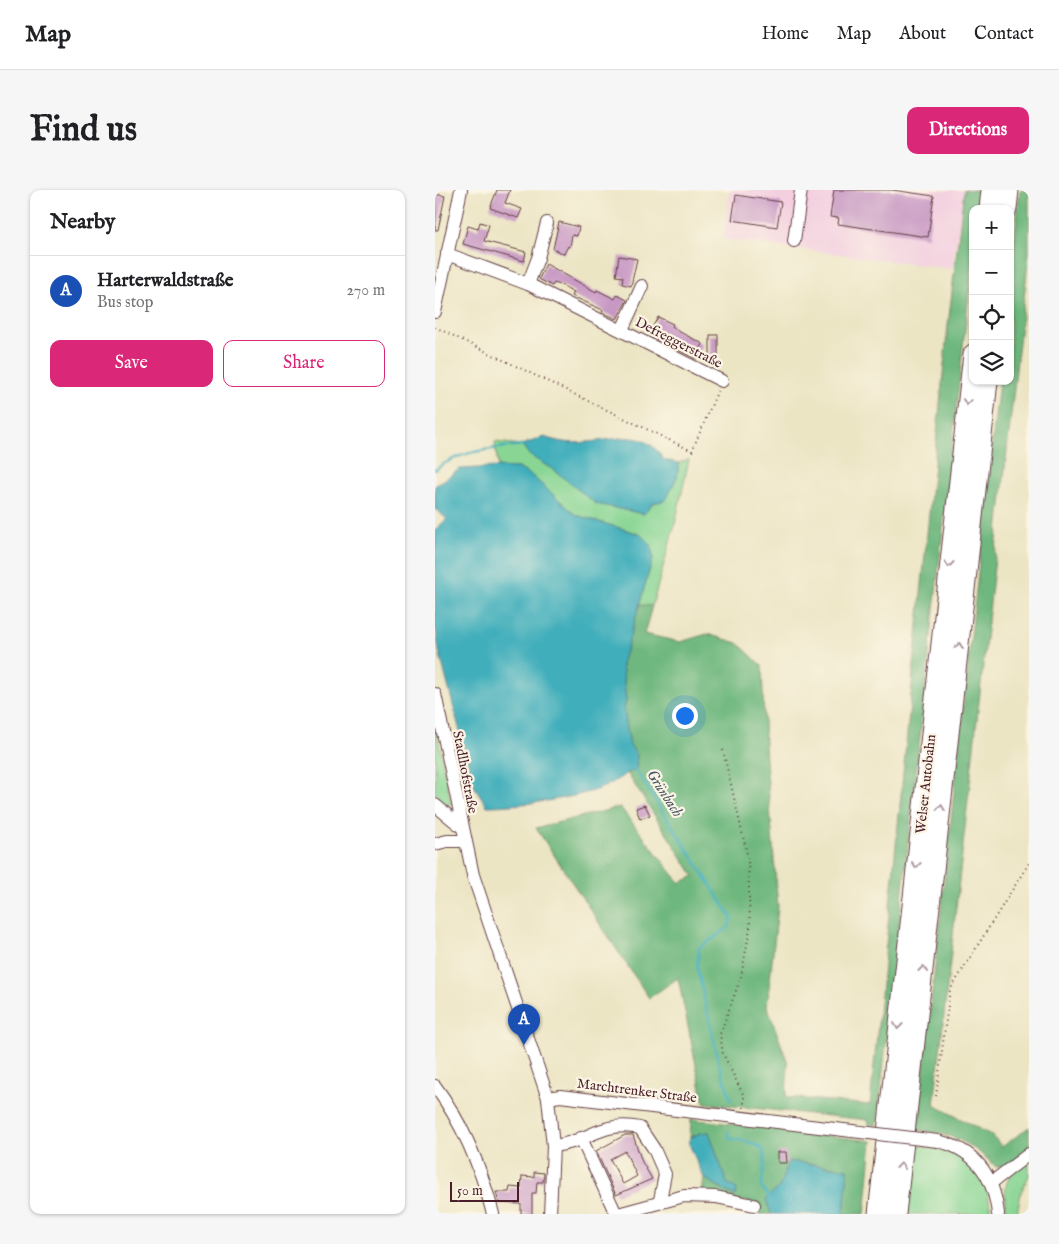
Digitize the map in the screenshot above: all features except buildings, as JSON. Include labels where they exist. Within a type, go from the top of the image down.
[{"type":"highway","points":[[989,205],[991,190]]},
{"type":"highway","points":[[1007,205],[1009,190]]},
{"type":"highway","name":"Welser Autobahn","points":[[877,1214],[970,385]]},
{"type":"highway","name":"Welser Autobahn","points":[[896,1214],[988,385]]},
{"type":"street","points":[[435,312],[461,190]]},
{"type":"street","points":[[794,241],[801,190]]},
{"type":"street","points":[[528,284],[538,258],[547,222]]},
{"type":"street","name":"Defreggerstraße","points":[[447,254],[528,284],[722,381]]},
{"type":"street","name":"Defreggerstraße","points":[[622,330],[642,286]]},
{"type":"street","name":"Stadlhofstraße","points":[[435,694],[462,827]]},
{"type":"street","points":[[435,805],[462,827],[473,875],[547,1098],[553,1146],[550,1214]]},
{"type":"street","points":[[435,844],[465,841]]},
{"type":"street","points":[[435,1086],[465,1132],[484,1181],[493,1214]]},
{"type":"street","name":"Marchtrenker Straße","points":[[547,1098],[560,1096],[852,1130],[950,1144],[973,1158],[991,1183],[998,1214]]},
{"type":"street","points":[[623,1125],[625,1104]]},
{"type":"street","points":[[553,1146],[564,1145],[609,1127],[623,1125],[640,1128],[654,1148],[665,1174],[661,1200]]},
{"type":"street","points":[[581,1138],[617,1214],[661,1200],[684,1196],[716,1197],[754,1204]]},
{"type":"street","points":[[991,1183],[1029,1154]]},
{"type":"path","points":[[435,326],[692,451],[722,381]]},
{"type":"path","points":[[723,750],[749,858],[751,928],[741,977],[720,1034],[723,1054],[744,1096],[745,1118]]},
{"type":"path","points":[[936,1096],[950,990],[1012,887],[1029,863]]},
{"type":"shaded area","points":[[730,190],[964,190],[952,269],[723,239]]},
{"type":"green space","points":[[964,190],[980,190],[978,205],[969,205],[969,292],[877,1125],[869,1124],[868,1120],[704,1103],[678,978],[649,998],[536,828],[620,807],[680,883],[694,876],[627,773],[637,755],[630,745],[624,710],[626,700],[622,664],[639,605],[652,606],[644,634],[680,642],[707,634],[738,643],[762,666],[765,747],[778,907],[767,1006],[788,1063],[786,1097],[870,1105],[947,334]]},
{"type":"green space","points":[[1020,190],[1029,190],[1029,253],[934,1105],[993,1136],[1002,1147],[1029,1127],[1029,1148],[1008,1166],[996,1167],[960,1140],[941,1134],[917,1130],[999,385],[1014,385],[1014,245]]},
{"type":"green space","points":[[495,442],[522,445],[533,456],[565,474],[653,503],[666,500],[677,477],[679,463],[689,459],[675,524],[652,606],[639,605],[653,558],[651,545],[640,534],[576,515],[532,476],[518,468],[498,467]]},
{"type":"green space","points":[[435,723],[451,803],[446,806],[435,793]]},
{"type":"green space","points":[[691,1119],[872,1141],[865,1214],[844,1214],[848,1169],[789,1161],[780,1186],[766,1199],[771,1214],[759,1214],[756,1203],[702,1195],[704,1178],[734,1196],[727,1183],[709,1132],[700,1133],[690,1138]]},
{"type":"green space","points":[[916,1145],[959,1156],[969,1163],[984,1182],[991,1214],[908,1214]]},
{"type":"green space","points":[[1029,1158],[1029,1176],[1021,1192],[1017,1214],[1006,1214],[1005,1194],[1007,1181]]},
{"type":"water","points":[[544,437],[575,443],[620,438],[639,439],[648,443],[664,460],[679,463],[677,477],[666,500],[653,503],[644,514],[596,504],[555,471],[529,455],[522,445]]},
{"type":"water","points":[[518,468],[532,476],[576,515],[640,534],[651,545],[653,558],[622,664],[626,700],[624,710],[630,745],[637,755],[636,770],[606,786],[580,795],[515,805],[487,806],[474,786],[439,651],[435,623],[435,530],[447,519],[435,509],[435,486],[460,469]]},
{"type":"water","points":[[709,1132],[727,1183],[737,1189],[735,1196],[704,1178],[689,1144],[690,1138],[700,1133]]},
{"type":"water","points":[[788,1161],[848,1169],[844,1214],[771,1214],[766,1199],[780,1186]]},
{"type":"waterway","points":[[435,470],[465,454],[487,449],[522,445]]},
{"type":"waterway","name":"Grünbach","points":[[635,769],[732,918],[728,928],[699,948],[697,967],[720,1067],[731,1100]]},
{"type":"waterway","name":"Grünbach","points":[[728,1131],[729,1138],[752,1143],[759,1146],[763,1151],[764,1164],[761,1187],[770,1198]]},
{"type":"place","name":"Harterwaldstraße","points":[[524,1045]]}]
